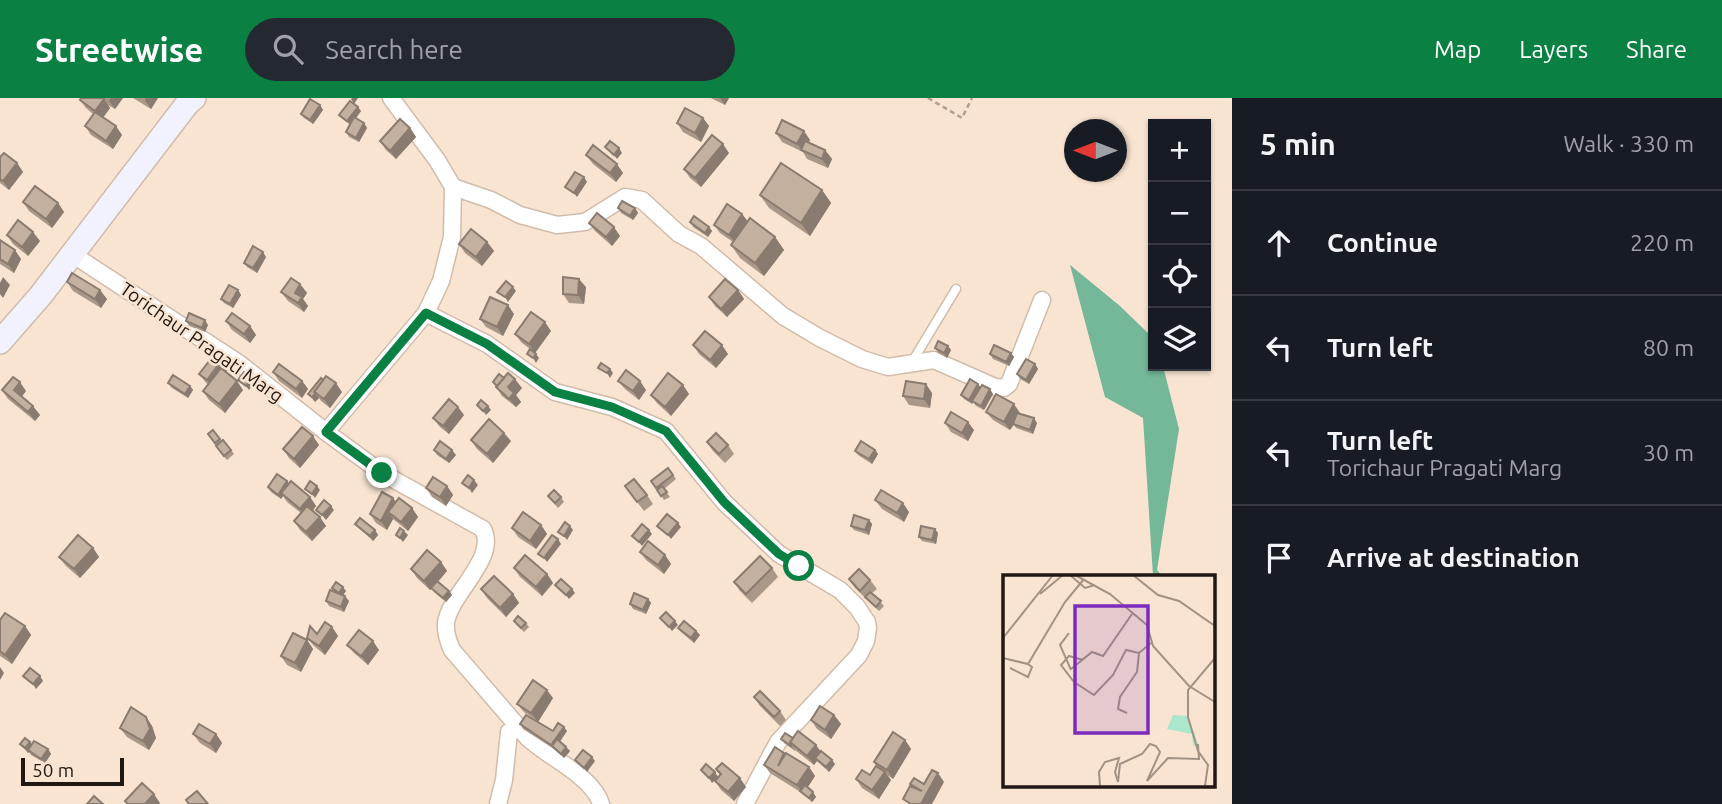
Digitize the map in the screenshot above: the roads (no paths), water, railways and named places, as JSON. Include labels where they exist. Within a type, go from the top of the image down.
[{"type":"main road","points":[[0,342],[41,295],[194,98]]},
{"type":"street","points":[[326,432],[426,313],[441,281],[452,237],[453,187],[430,150],[391,98]]},
{"type":"street","points":[[453,187],[491,200],[520,215],[558,225],[585,222],[625,197],[642,200],[678,234],[701,246],[783,316],[862,359],[888,367],[934,360],[995,387],[1004,388],[1010,384],[1042,300]]},
{"type":"street","name":"Torichaur Pragati Marg","points":[[72,254],[240,364],[382,473],[483,529],[488,538],[486,550],[450,610],[446,637],[452,650],[520,729]]},
{"type":"street","points":[[426,313],[487,344],[555,392],[612,407],[666,431],[724,502],[779,554],[840,590],[867,622],[866,641],[859,655],[778,742],[745,804]]},
{"type":"street","points":[[498,804],[504,780],[509,733],[520,729],[539,749],[589,784],[601,804]]},
{"type":"lane","points":[[910,364],[956,289]]}]
